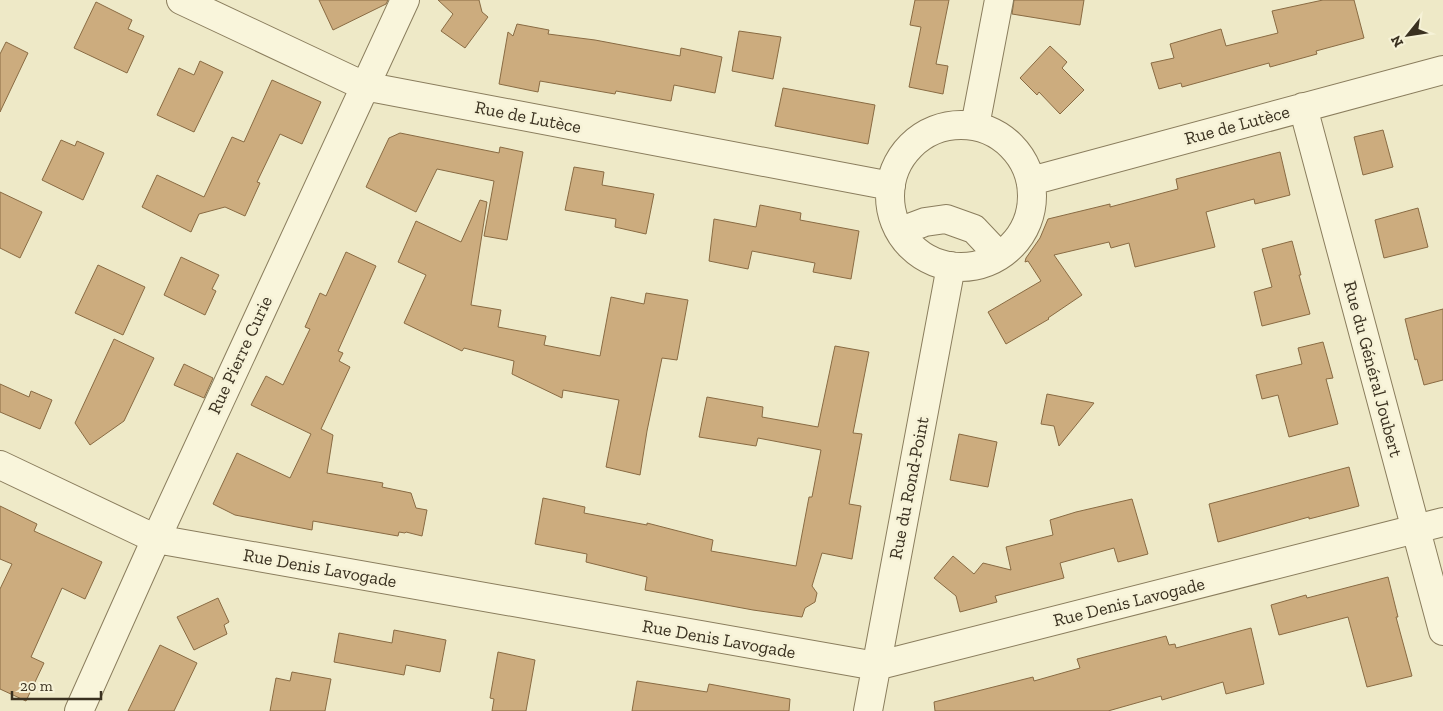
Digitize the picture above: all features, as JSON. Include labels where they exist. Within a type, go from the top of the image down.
[{"type":"street","name":"Rue de Lutèce","points":[[181,0],[364,86],[891,186]]},
{"type":"street","name":"Rue Pierre Curie","points":[[79,711],[156,539],[405,0]]},
{"type":"street","points":[[975,126],[999,0]]},
{"type":"street","name":"Rue de Lutèce","points":[[1031,181],[1443,70]]},
{"type":"street","name":"Rue du Général Joubert","points":[[1303,107],[1443,631]]},
{"type":"street","points":[[952,125],[975,126],[994,132],[1011,145],[1024,161],[1031,181],[1032,203],[1026,226],[1013,244],[995,258],[974,266],[951,266],[930,260],[912,247],[898,229],[891,208],[891,186],[897,164],[911,145],[929,132],[952,125]]},
{"type":"street","points":[[909,228],[925,222],[946,219],[974,229],[991,247]]},
{"type":"street","name":"Rue du Rond-Point","points":[[868,711],[951,266]]},
{"type":"street","name":"Rue Denis Lavogade","points":[[0,465],[156,539],[876,666],[1443,522]]},
{"type":"building","points":[[319,0],[388,0],[386,4],[333,30]]},
{"type":"building","points":[[438,0],[479,0],[482,12],[488,17],[465,48],[441,31],[453,14]]},
{"type":"building","points":[[915,0],[949,0],[936,64],[948,66],[943,94],[909,87],[921,27],[910,25]]},
{"type":"building","points":[[1014,0],[1084,0],[1080,25],[1012,14]]},
{"type":"building","points":[[1323,0],[1354,0],[1364,38],[1316,51],[1317,54],[1270,67],[1269,63],[1182,87],[1181,83],[1159,89],[1151,63],[1174,58],[1170,44],[1221,29],[1226,46],[1278,33],[1272,11]]},
{"type":"building","points":[[96,2],[132,20],[128,29],[144,36],[127,73],[74,48]]},
{"type":"building","points":[[517,24],[549,30],[548,34],[595,40],[680,56],[681,48],[722,57],[715,93],[674,85],[671,101],[616,91],[615,94],[540,81],[538,92],[499,84],[508,32],[513,36]]},
{"type":"building","points":[[739,31],[781,37],[773,79],[732,71]]},
{"type":"building","points":[[6,42],[28,53],[0,112],[0,54]]},
{"type":"building","points":[[1050,46],[1067,62],[1062,68],[1084,90],[1060,114],[1039,92],[1037,95],[1020,78]]},
{"type":"building","points":[[200,61],[223,72],[194,132],[157,115],[179,68],[194,75]]},
{"type":"building","points":[[272,80],[321,102],[302,144],[280,134],[257,182],[260,183],[245,216],[225,207],[199,214],[191,232],[142,207],[157,175],[204,197],[232,137],[244,142]]},
{"type":"building","points":[[783,88],[875,105],[868,144],[775,126]]},
{"type":"building","points":[[1383,130],[1393,167],[1363,175],[1354,137]]},
{"type":"building","points":[[400,133],[499,153],[500,147],[523,152],[507,240],[484,236],[494,181],[437,169],[416,212],[366,187],[389,138]]},
{"type":"building","points":[[61,140],[75,146],[77,141],[104,153],[83,200],[42,180]]},
{"type":"building","points":[[1280,152],[1290,195],[1255,204],[1254,199],[1206,212],[1215,247],[1135,267],[1129,243],[1111,248],[1109,242],[1054,255],[1082,295],[1049,319],[1006,344],[988,312],[1041,281],[1028,261],[1025,262],[1040,238],[1048,219],[1110,204],[1110,207],[1178,189],[1176,179]]},
{"type":"building","points":[[574,167],[604,172],[602,185],[654,194],[646,234],[615,227],[616,219],[565,210]]},
{"type":"building","points":[[0,192],[42,212],[20,258],[0,248]]},
{"type":"building","points":[[480,200],[487,202],[471,305],[501,310],[498,327],[546,336],[544,345],[600,356],[611,297],[644,304],[646,293],[688,300],[677,360],[662,358],[640,475],[606,467],[619,400],[563,390],[562,398],[512,374],[514,361],[464,348],[462,351],[404,323],[426,275],[398,262],[416,221],[461,242]]},
{"type":"building","points":[[760,205],[801,213],[800,220],[859,231],[851,279],[813,272],[815,263],[752,251],[748,269],[709,261],[714,219],[756,227]]},
{"type":"building","points":[[1418,208],[1428,247],[1384,258],[1375,220]]},
{"type":"building","points":[[1292,241],[1310,314],[1262,326],[1254,292],[1272,287],[1262,249]]},
{"type":"building","points":[[346,252],[376,266],[338,351],[343,353],[339,361],[350,367],[321,429],[333,435],[327,473],[383,483],[382,487],[411,493],[416,508],[427,510],[422,536],[399,532],[398,536],[313,521],[312,530],[235,515],[213,504],[237,453],[290,478],[311,434],[251,405],[266,376],[283,385],[310,329],[305,327],[320,293],[326,296]]},
{"type":"building","points":[[181,257],[219,275],[212,289],[216,291],[205,315],[164,295]]},
{"type":"building","points":[[98,265],[145,287],[123,335],[75,313]]},
{"type":"building","points":[[1443,309],[1443,380],[1424,385],[1417,359],[1415,360],[1405,319]]},
{"type":"building","points":[[114,339],[154,358],[124,421],[90,445],[75,423]]},
{"type":"building","points":[[1323,342],[1333,378],[1326,379],[1338,424],[1289,437],[1278,395],[1262,399],[1256,375],[1302,364],[1298,348]]},
{"type":"building","points":[[835,346],[869,352],[853,433],[862,434],[849,504],[861,506],[852,559],[822,553],[812,586],[817,593],[815,602],[805,608],[802,617],[645,590],[647,577],[586,562],[587,554],[535,544],[543,498],[585,507],[584,513],[647,525],[647,523],[713,540],[711,551],[796,566],[809,497],[812,497],[821,450],[758,438],[756,446],[699,437],[707,397],[763,407],[762,417],[818,427]]},
{"type":"building","points":[[184,364],[213,378],[204,398],[174,385]]},
{"type":"building","points":[[0,384],[29,397],[31,391],[52,400],[40,429],[0,412]]},
{"type":"building","points":[[1047,394],[1094,403],[1059,446],[1054,426],[1041,424]]},
{"type":"building","points":[[959,434],[997,442],[988,487],[950,480]]},
{"type":"building","points":[[1349,467],[1359,506],[1309,519],[1309,517],[1218,542],[1209,504]]},
{"type":"building","points":[[1132,499],[1148,554],[1118,562],[1114,548],[1060,563],[1064,578],[995,596],[997,602],[960,612],[956,596],[934,578],[953,556],[974,574],[983,563],[1011,570],[1006,547],[1053,535],[1050,520]]},
{"type":"building","points":[[0,506],[37,524],[34,531],[102,562],[85,599],[62,588],[31,657],[44,663],[26,701],[0,689],[0,589],[12,564],[0,559]]},
{"type":"building","points":[[1388,577],[1398,617],[1396,617],[1412,676],[1367,687],[1348,617],[1279,635],[1271,605],[1306,595],[1307,598]]},
{"type":"building","points":[[218,598],[229,622],[224,625],[227,634],[194,650],[177,617]]},
{"type":"building","points":[[1251,628],[1264,684],[1226,694],[1223,682],[1162,700],[1161,696],[1108,711],[935,711],[934,702],[1033,677],[1034,681],[1080,668],[1077,659],[1166,636],[1169,645],[1175,644],[1176,648]]},
{"type":"building","points":[[394,630],[446,640],[440,672],[406,665],[404,675],[334,662],[339,633],[392,643]]},
{"type":"building","points":[[160,645],[197,663],[174,711],[128,711]]},
{"type":"building","points":[[498,652],[535,660],[526,711],[492,711],[494,699],[490,698]]},
{"type":"building","points":[[292,672],[331,679],[325,711],[270,711],[276,678],[290,681]]},
{"type":"building","points":[[637,681],[707,692],[709,684],[790,699],[789,711],[632,711]]}]
